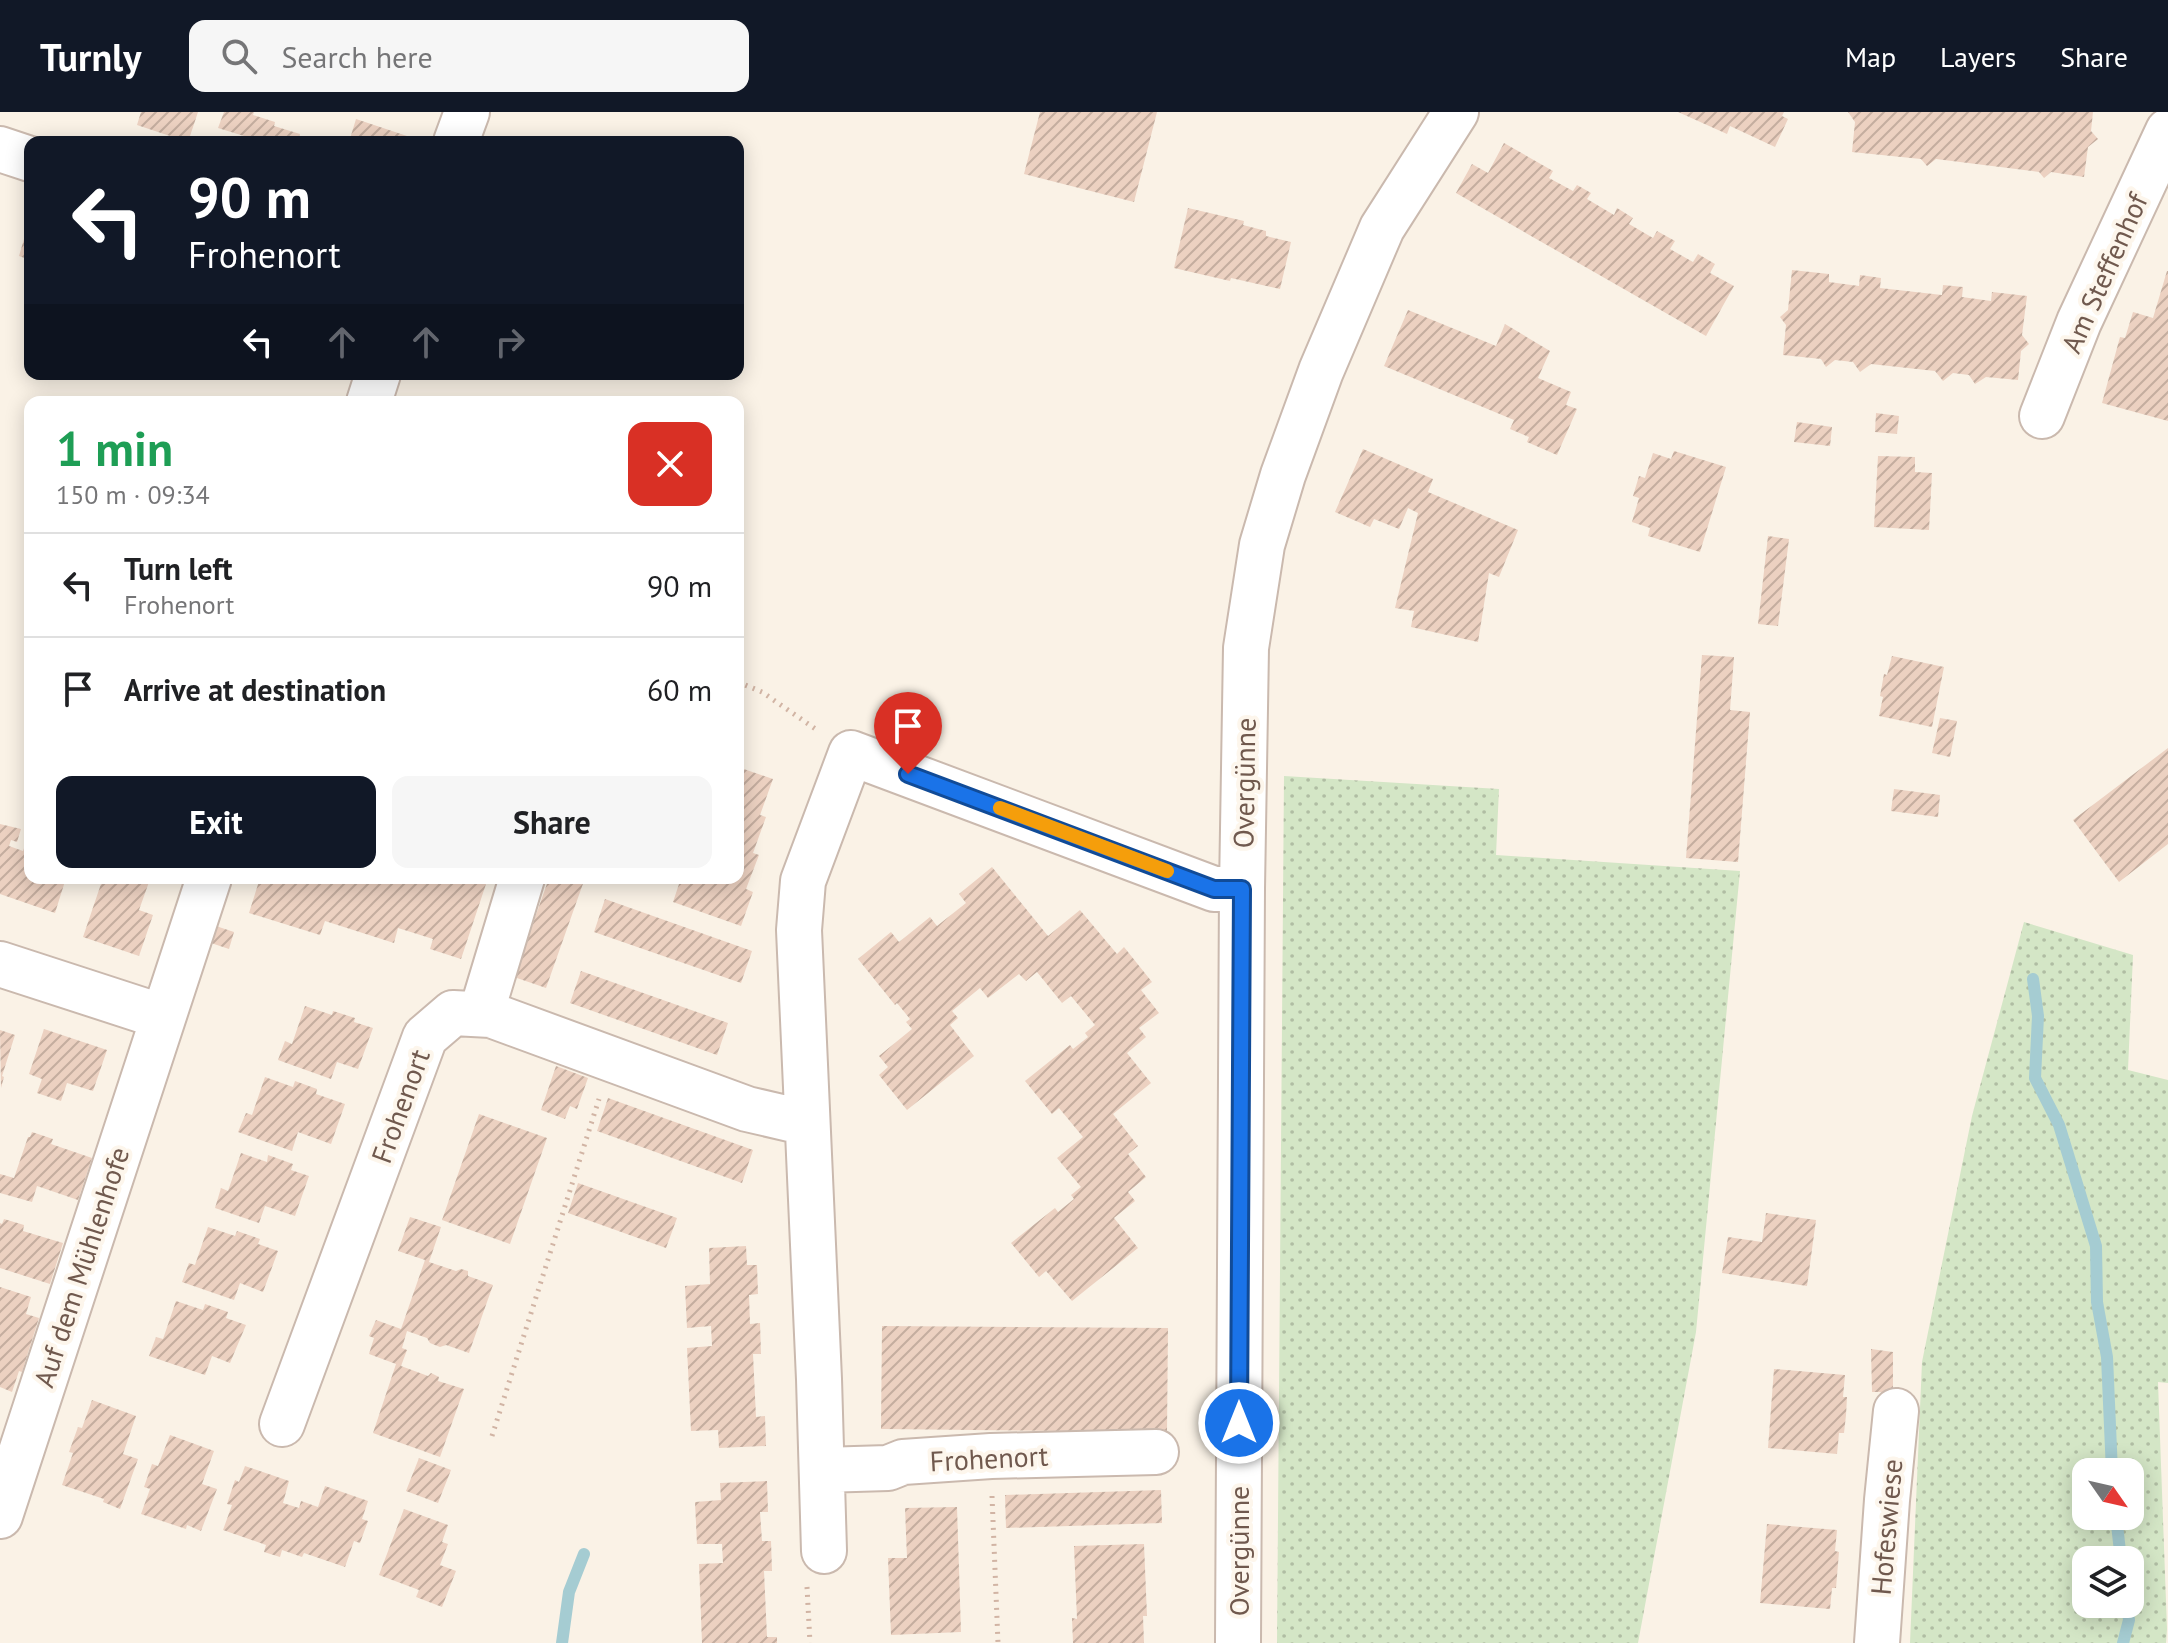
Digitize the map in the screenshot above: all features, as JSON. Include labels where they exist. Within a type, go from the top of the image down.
[{"type":"street","points":[[458,136],[467,112]]},
{"type":"street","name":"Overgünne","points":[[1238,1643],[1246,648],[1262,545],[1283,475],[1321,371],[1382,228],[1456,112]]},
{"type":"street","name":"Am Steffenhof","points":[[2042,416],[2079,322],[2168,131]]},
{"type":"street","points":[[0,149],[24,157]]},
{"type":"street","points":[[824,1551],[799,930],[803,881],[851,753],[1214,889],[1242,889]]},
{"type":"street","name":"Auf dem Mühlenhofe","points":[[0,1516],[207,884]]},
{"type":"street","points":[[481,1014],[520,884]]},
{"type":"street","points":[[0,964],[163,1017]]},
{"type":"street","name":"Frohenort","points":[[282,1424],[425,1037],[453,1013],[491,1015],[747,1109],[807,1123]]},
{"type":"street","name":"Hofeswiese","points":[[1877,1643],[1896,1411]]},
{"type":"street","name":"Frohenort","points":[[822,1470],[888,1468],[903,1462],[991,1456],[1156,1452]]},
{"type":"path","points":[[744,684],[762,692],[851,753]]},
{"type":"path","points":[[492,1436],[610,1060]]},
{"type":"path","points":[[991,1456],[998,1643]]},
{"type":"green space","points":[[1284,776],[1499,789],[1496,855],[1740,871],[1696,1332],[1638,1643],[1277,1643]]},
{"type":"green space","points":[[2024,922],[2133,955],[2128,1070],[2168,1080],[2168,1383],[2158,1382],[2166,1643],[1910,1643],[1922,1362],[1972,1116]]},
{"type":"building","points":[[141,112],[198,112],[190,136],[170,136],[137,125]]},
{"type":"building","points":[[224,112],[254,112],[253,115],[275,122],[274,126],[300,134],[244,136],[218,128]]},
{"type":"building","points":[[1040,112],[1157,112],[1134,202],[1024,174]]},
{"type":"building","points":[[1678,112],[1784,112],[1782,116],[1788,119],[1775,147],[1730,126],[1727,134]]},
{"type":"building","points":[[1848,112],[2093,112],[2091,131],[2098,139],[2088,147],[2084,177],[2051,172],[2044,178],[2039,172],[1936,159],[1927,166],[1921,159],[1852,152],[1855,122]]},
{"type":"building","points":[[356,119],[407,136],[351,136]]},
{"type":"building","points":[[1504,143],[1553,171],[1549,178],[1573,191],[1577,185],[1591,193],[1587,199],[1614,215],[1617,208],[1633,218],[1629,224],[1653,238],[1657,231],[1675,241],[1670,249],[1693,262],[1698,254],[1715,264],[1710,273],[1734,286],[1706,336],[1456,193],[1472,164],[1488,173]]},
{"type":"building","points":[[1188,208],[1244,221],[1243,225],[1266,231],[1266,236],[1291,242],[1280,289],[1174,268]]},
{"type":"building","points":[[24,239],[24,258],[19,256]]},
{"type":"building","points":[[1792,270],[1829,274],[1829,282],[1859,286],[1860,275],[1881,278],[1880,288],[1942,295],[1943,285],[1963,287],[1962,297],[1991,301],[1992,292],[2027,296],[2022,335],[2029,344],[2021,351],[2018,380],[1986,377],[1975,384],[1969,375],[1953,373],[1943,381],[1935,371],[1871,364],[1860,372],[1853,362],[1835,360],[1826,367],[1821,359],[1783,355],[1786,325],[1780,317],[1788,310]]},
{"type":"building","points":[[2167,271],[2168,421],[2102,403],[2120,337],[2125,338],[2133,312],[2153,318]]},
{"type":"building","points":[[1408,310],[1496,346],[1505,324],[1550,351],[1538,378],[1571,392],[1566,405],[1577,409],[1557,455],[1527,442],[1529,437],[1510,429],[1514,420],[1384,366]]},
{"type":"building","points":[[1876,413],[1899,416],[1897,434],[1875,432]]},
{"type":"building","points":[[1797,422],[1832,427],[1830,446],[1794,442]]},
{"type":"building","points":[[1363,449],[1433,479],[1428,492],[1518,530],[1499,577],[1489,573],[1478,642],[1411,627],[1414,611],[1395,608],[1418,513],[1408,508],[1399,529],[1374,519],[1370,527],[1335,512]]},
{"type":"building","points":[[1674,451],[1726,467],[1700,552],[1648,536],[1650,528],[1632,522],[1639,498],[1633,496],[1639,476],[1645,478],[1653,453],[1671,459]]},
{"type":"building","points":[[1878,456],[1915,457],[1915,472],[1932,473],[1929,530],[1874,527]]},
{"type":"building","points":[[1768,536],[1789,539],[1778,626],[1758,624]]},
{"type":"building","points":[[1702,655],[1734,657],[1730,710],[1750,712],[1738,862],[1686,858]]},
{"type":"building","points":[[1892,656],[1944,667],[1932,727],[1879,716],[1884,674],[1887,675]]},
{"type":"building","points":[[1940,718],[1957,721],[1950,757],[1932,753]]},
{"type":"building","points":[[2168,748],[2168,844],[2119,882],[2073,820]]},
{"type":"building","points":[[744,769],[773,779],[760,815],[766,817],[753,853],[759,855],[746,889],[753,892],[741,926],[673,902],[679,884],[744,884]]},
{"type":"building","points":[[1894,789],[1940,795],[1938,817],[1891,811]]},
{"type":"building","points":[[0,824],[21,829],[17,842],[11,840],[9,846],[23,851],[24,848],[24,884],[64,884],[55,913],[0,894]]},
{"type":"building","points":[[992,867],[1048,936],[1080,910],[1117,954],[1124,947],[1152,982],[1141,990],[1159,1013],[1139,1028],[1146,1037],[1127,1053],[1151,1083],[1113,1114],[1138,1146],[1128,1154],[1146,1177],[1128,1192],[1135,1201],[1114,1218],[1138,1248],[1072,1301],[1046,1271],[1039,1277],[1011,1243],[1055,1208],[1058,1212],[1074,1199],[1071,1195],[1081,1187],[1057,1158],[1083,1137],[1059,1108],[1052,1114],[1025,1081],[1070,1045],[1073,1049],[1088,1037],[1085,1033],[1095,1025],[1071,996],[1062,1003],[1037,972],[1026,981],[1019,974],[988,998],[980,988],[952,1011],[958,1018],[950,1025],[974,1056],[907,1110],[879,1075],[888,1067],[879,1056],[912,1029],[906,1022],[910,1019],[858,959],[891,932],[899,942],[930,917],[937,926],[966,903],[959,894]]},
{"type":"building","points":[[101,884],[148,884],[139,910],[153,915],[139,956],[83,937]]},
{"type":"building","points":[[258,884],[486,884],[461,959],[430,949],[433,939],[398,928],[394,943],[325,921],[320,935],[249,913]]},
{"type":"building","points":[[547,884],[583,884],[546,988],[514,977]]},
{"type":"building","points":[[605,899],[752,951],[741,983],[594,932]]},
{"type":"building","points":[[216,926],[234,932],[229,949],[211,943]]},
{"type":"building","points":[[581,971],[728,1023],[717,1055],[570,1003]]},
{"type":"building","points":[[305,1006],[332,1015],[333,1011],[355,1018],[354,1022],[373,1028],[358,1069],[337,1062],[331,1079],[278,1060],[285,1041],[292,1044]]},
{"type":"building","points":[[44,1029],[107,1050],[93,1091],[67,1083],[61,1101],[37,1093],[42,1079],[29,1074]]},
{"type":"building","points":[[0,1030],[15,1035],[1,1088]]},
{"type":"building","points":[[556,1066],[588,1078],[577,1109],[570,1106],[565,1119],[541,1110]]},
{"type":"building","points":[[265,1077],[293,1087],[295,1081],[317,1089],[316,1094],[345,1104],[331,1144],[298,1132],[292,1151],[238,1132],[246,1113],[252,1115]]},
{"type":"building","points":[[608,1098],[753,1150],[742,1183],[597,1131]]},
{"type":"building","points":[[479,1114],[547,1138],[510,1244],[442,1220]]},
{"type":"building","points":[[32,1132],[53,1139],[51,1144],[92,1158],[78,1200],[37,1186],[32,1202],[0,1193],[0,1174],[14,1178]]},
{"type":"building","points":[[241,1153],[267,1162],[268,1155],[293,1164],[291,1170],[309,1176],[295,1216],[265,1206],[259,1223],[215,1208],[221,1188],[228,1191]]},
{"type":"building","points":[[578,1183],[677,1218],[666,1248],[568,1213]]},
{"type":"building","points":[[1766,1213],[1816,1220],[1807,1286],[1722,1273],[1728,1237],[1762,1242]]},
{"type":"building","points":[[410,1217],[441,1227],[429,1262],[456,1271],[468,1271],[468,1276],[493,1285],[469,1353],[446,1345],[440,1347],[430,1343],[427,1338],[407,1331],[402,1348],[407,1350],[401,1366],[428,1376],[431,1373],[439,1377],[438,1381],[464,1389],[440,1457],[373,1433],[396,1364],[369,1354],[374,1338],[369,1336],[376,1320],[401,1329],[425,1260],[398,1251]]},
{"type":"building","points":[[4,1219],[24,1225],[23,1231],[63,1243],[50,1284],[0,1268],[0,1223]]},
{"type":"building","points":[[208,1227],[235,1236],[237,1231],[260,1239],[258,1244],[278,1251],[263,1292],[240,1283],[234,1300],[182,1282],[189,1263],[195,1265]]},
{"type":"building","points":[[746,1246],[747,1265],[757,1265],[758,1294],[749,1295],[750,1324],[760,1323],[761,1354],[753,1354],[756,1417],[765,1416],[766,1446],[719,1448],[718,1430],[691,1431],[687,1348],[712,1346],[711,1326],[687,1328],[685,1286],[710,1284],[709,1248]]},
{"type":"building","points":[[0,1287],[31,1297],[26,1314],[39,1318],[22,1372],[19,1371],[12,1392],[0,1387]]},
{"type":"building","points":[[176,1301],[203,1310],[205,1304],[228,1312],[226,1318],[246,1325],[230,1363],[212,1356],[205,1375],[149,1356],[156,1337],[163,1339]]},
{"type":"building","points":[[882,1326],[1168,1328],[1167,1432],[881,1429]]},
{"type":"building","points":[[1871,1349],[1893,1352],[1893,1392],[1872,1392]]},
{"type":"building","points":[[1774,1369],[1845,1375],[1843,1397],[1847,1397],[1846,1415],[1844,1433],[1839,1433],[1837,1454],[1768,1448]]},
{"type":"building","points":[[92,1400],[136,1416],[123,1454],[138,1459],[120,1509],[103,1502],[104,1499],[62,1485],[73,1453],[69,1452]]},
{"type":"building","points":[[170,1435],[214,1451],[202,1484],[217,1489],[201,1531],[141,1514],[150,1489],[144,1487],[152,1464],[158,1466]]},
{"type":"building","points":[[419,1458],[451,1470],[438,1503],[406,1491]]},
{"type":"building","points":[[245,1466],[289,1481],[283,1503],[299,1508],[301,1501],[318,1507],[325,1486],[368,1501],[362,1519],[368,1521],[360,1543],[354,1541],[345,1567],[304,1553],[302,1557],[282,1550],[280,1557],[264,1552],[266,1545],[223,1530],[232,1505],[227,1504],[235,1480],[239,1482]]},
{"type":"building","points":[[767,1481],[768,1512],[760,1512],[762,1541],[771,1541],[772,1571],[764,1571],[767,1637],[777,1637],[777,1643],[702,1643],[699,1564],[723,1563],[722,1544],[697,1544],[695,1502],[721,1500],[720,1483]]},
{"type":"building","points":[[1161,1490],[1162,1523],[1006,1528],[1005,1495]]},
{"type":"building","points":[[957,1507],[961,1632],[891,1635],[888,1558],[907,1558],[905,1508]]},
{"type":"building","points":[[404,1509],[448,1525],[442,1542],[448,1544],[440,1565],[456,1571],[442,1607],[416,1597],[419,1590],[379,1575]]},
{"type":"building","points":[[1767,1524],[1837,1530],[1836,1588],[1832,1588],[1830,1609],[1760,1603]]},
{"type":"building","points":[[1144,1544],[1147,1616],[1143,1616],[1144,1643],[1073,1643],[1072,1618],[1077,1619],[1074,1546]]},
{"type":"waterway","points":[[2033,979],[2038,1016],[2035,1078],[2059,1125],[2096,1246],[2097,1302],[2107,1357],[2111,1458]]},
{"type":"waterway","points":[[2118,1530],[2119,1546]]},
{"type":"waterway","points":[[562,1643],[569,1592],[584,1554]]},
{"type":"waterway","points":[[2123,1643],[2129,1618]]},
{"type":"slow traffic","points":[[1000,808],[1167,871]]},
{"type":"route","points":[[908,774],[1214,889],[1242,889],[1239,1423]]}]
